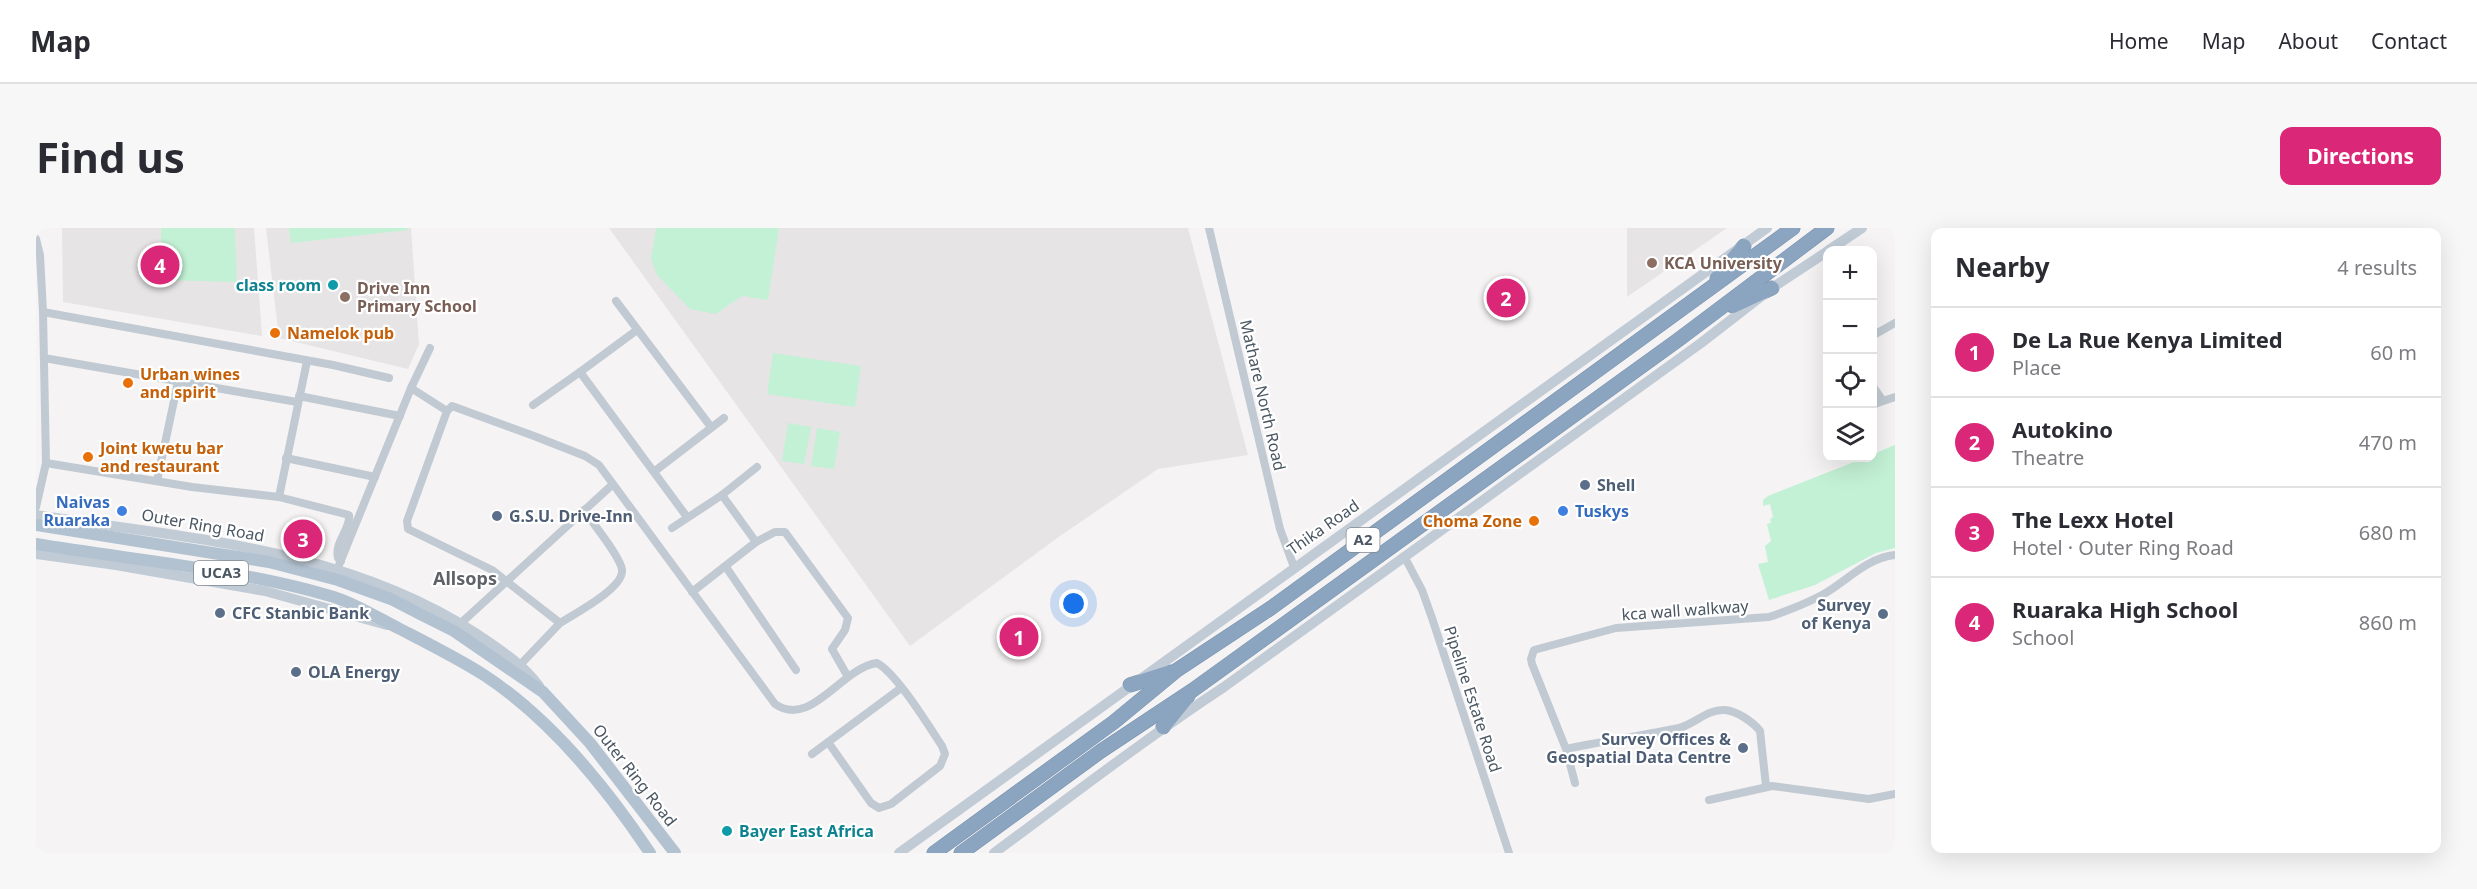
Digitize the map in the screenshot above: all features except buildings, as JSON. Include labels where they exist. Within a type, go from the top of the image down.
[{"type":"highway","name":"Thika Road","points":[[934,853],[1114,722],[1177,670],[1271,608],[1793,228]]},
{"type":"highway","name":"A2","points":[[961,853],[1111,744],[1193,690],[1711,315],[1827,228]]},
{"type":"highway","points":[[1705,294],[1744,246]]},
{"type":"highway","points":[[1711,315],[1772,288]]},
{"type":"highway","points":[[1130,685],[1177,670]]},
{"type":"highway","points":[[1163,727],[1193,690]]},
{"type":"main road","name":"Thika Road","points":[[899,853],[1767,228]]},
{"type":"main road","points":[[1835,246],[1862,228]]},
{"type":"main road","points":[[994,853],[1163,727],[1224,687],[1701,343],[1772,288],[1823,254]]},
{"type":"main road","name":"Outer Ring Road","points":[[36,515],[235,546],[339,565],[403,593],[461,624],[520,665],[590,743],[675,853]]},
{"type":"main road","name":"Outer Ring Road","points":[[36,525],[269,562],[338,580],[391,599],[454,631],[543,692]]},
{"type":"main road","name":"Outer Ring Road","points":[[36,544],[233,575],[294,587],[351,604],[436,646],[485,675],[527,708],[583,765],[642,847],[650,853]]},
{"type":"main road","name":"Outer Ring Road","points":[[36,554],[116,565],[265,591],[399,628]]},
{"type":"street","name":"Mathare North Road","points":[[1209,228],[1277,519],[1294,567]]},
{"type":"street","points":[[36,239],[43,312],[46,463],[36,507]]},
{"type":"street","points":[[616,301],[711,427]]},
{"type":"street","points":[[43,312],[333,364],[389,378]]},
{"type":"street","points":[[1877,333],[1895,323]]},
{"type":"street","points":[[533,405],[637,330]]},
{"type":"street","points":[[339,565],[411,388],[430,348]]},
{"type":"street","points":[[44,358],[178,382],[400,416]]},
{"type":"street","points":[[279,497],[307,361]]},
{"type":"street","points":[[580,372],[687,517]]},
{"type":"street","points":[[157,481],[178,382]]},
{"type":"street","points":[[411,388],[447,411]]},
{"type":"street","points":[[1877,392],[1883,401]]},
{"type":"street","points":[[1877,403],[1895,397]]},
{"type":"street","points":[[560,623],[506,580],[466,556],[408,529],[407,521],[450,407],[458,407],[585,456],[599,465],[775,704],[781,708],[802,710],[848,677],[877,663],[901,688],[942,746],[945,754],[940,766],[884,808],[876,807],[828,742]]},
{"type":"street","points":[[655,471],[724,418]]},
{"type":"street","points":[[286,458],[375,477]]},
{"type":"street","points":[[46,463],[279,497],[349,514],[351,518],[336,553],[339,565]]},
{"type":"street","points":[[672,528],[722,495],[757,467]]},
{"type":"street","points":[[461,624],[612,484]]},
{"type":"street","points":[[722,495],[756,542]]},
{"type":"street","points":[[520,665],[560,623],[612,588],[621,579],[622,572],[618,559],[584,510]]},
{"type":"street","points":[[692,592],[756,542],[775,532],[785,532],[848,618],[847,626],[832,649],[848,677]]},
{"type":"street","name":"kca wall walkway","points":[[1575,783],[1566,749],[1535,674],[1531,659],[1534,650],[1616,628],[1769,617],[1789,611],[1823,595],[1880,557],[1895,555]]},
{"type":"street","name":"Pipeline Estate Road","points":[[1404,556],[1422,590],[1432,618],[1509,853]]},
{"type":"street","points":[[726,567],[796,670]]},
{"type":"street","points":[[812,754],[901,688]]},
{"type":"street","points":[[1566,749],[1681,727],[1710,712],[1724,710],[1734,712],[1760,731],[1766,786]]},
{"type":"street","points":[[1709,800],[1766,786],[1869,799],[1895,794]]},
{"type":"shaded area","points":[[62,228],[254,228],[262,336],[63,302]]},
{"type":"shaded area","name":"Drive Inn Primary School","points":[[266,228],[411,228],[419,344],[408,369],[279,338]]},
{"type":"shaded area","points":[[609,228],[1188,228],[1248,455],[1158,469],[1060,536],[910,646]]},
{"type":"shaded area","name":"KCA University","points":[[1627,228],[1727,228],[1627,297]]},
{"type":"green space","points":[[161,228],[235,228],[237,282],[161,280]]},
{"type":"green space","points":[[289,228],[407,228],[408,230],[291,243]]},
{"type":"green space","points":[[656,228],[779,228],[768,300],[742,296],[716,314],[690,309],[657,275],[651,259]]},
{"type":"green space","points":[[773,353],[861,366],[855,407],[767,394]]},
{"type":"green space","points":[[788,423],[811,427],[804,464],[782,461]]},
{"type":"green space","points":[[817,428],[840,432],[834,469],[811,466]]},
{"type":"green space","points":[[1895,445],[1895,548],[1876,553],[1815,585],[1769,600],[1758,564],[1768,562],[1765,546],[1771,541],[1767,524],[1771,523],[1770,519],[1773,517],[1770,504],[1763,506],[1763,500],[1854,462],[1877,462],[1877,452]]},
{"type":"place","name":"KCA University","points":[[1652,263]]},
{"type":"place","name":"Ruaraka High School","points":[[160,265]]},
{"type":"place","name":"class room","points":[[333,285]]},
{"type":"place","name":"Drive Inn Primary School","points":[[345,297]]},
{"type":"place","name":"Autokino","points":[[1506,298]]},
{"type":"place","name":"Namelok pub","points":[[275,333]]},
{"type":"place","name":"Urban wines and spirit","points":[[128,383]]},
{"type":"place","name":"Joint kwetu bar and restaurant","points":[[88,457]]},
{"type":"place","name":"Shell","points":[[1585,485]]},
{"type":"place","name":"Naivas Ruaraka","points":[[122,511]]},
{"type":"place","name":"Tuskys","points":[[1563,511]]},
{"type":"place","name":"G.S.U. Drive-Inn","points":[[497,516]]},
{"type":"place","name":"Choma Zone","points":[[1534,521]]},
{"type":"place","name":"The Lexx Hotel","points":[[303,539]]},
{"type":"place","name":"CFC Stanbic Bank","points":[[220,613]]},
{"type":"place","name":"Survey of Kenya","points":[[1883,614]]},
{"type":"place","name":"De La Rue Kenya Limited","points":[[1019,637]]},
{"type":"place","name":"OLA Energy","points":[[296,672]]},
{"type":"place","name":"Survey Offices & Geospatial Data Centre","points":[[1743,748]]},
{"type":"place","name":"Bayer East Africa","points":[[727,831]]},
{"type":"district","name":"Allsops","points":[[465,579]]}]
